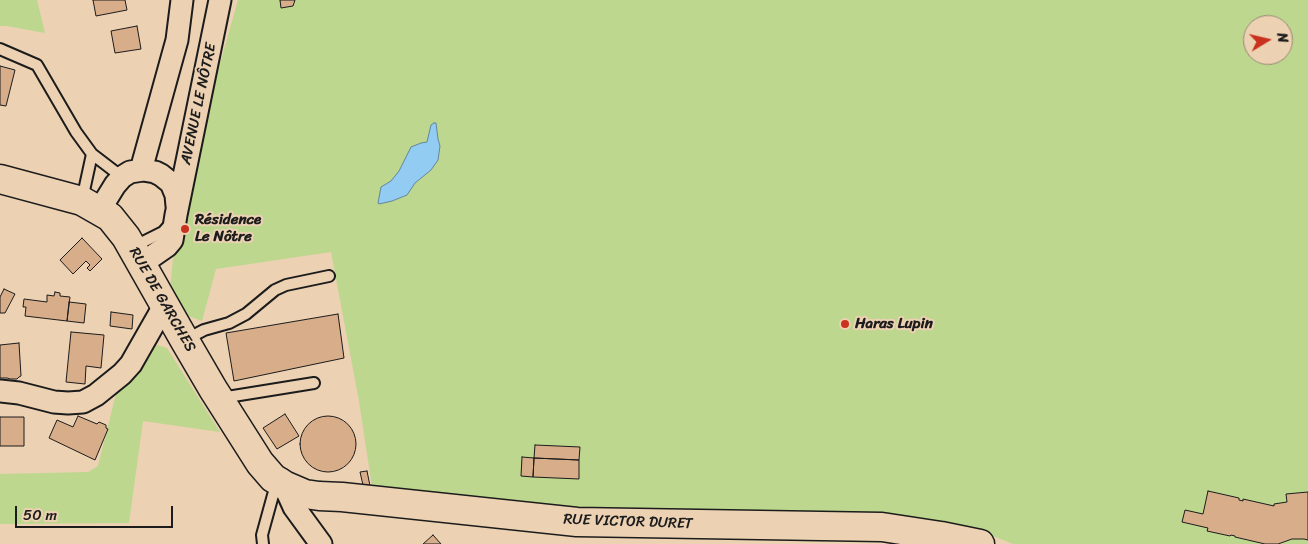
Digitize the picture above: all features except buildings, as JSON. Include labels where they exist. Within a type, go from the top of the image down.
[{"type":"street","points":[[91,206],[131,174],[176,40],[182,0]]},
{"type":"street","name":"AVENUE LE NÔTRE","points":[[136,256],[167,246],[172,240],[176,212],[220,0]]},
{"type":"street","name":"AVENUE LE NÔTRE","points":[[131,174],[155,172],[171,183],[176,195],[176,212]]},
{"type":"street","name":"RUE DE GARCHES","points":[[0,179],[91,206],[110,217],[126,237],[164,306],[260,463],[273,478],[281,483]]},
{"type":"street","points":[[0,392],[19,393],[54,402],[68,403],[83,402],[96,396],[131,364],[164,306]]},
{"type":"street","points":[[281,483],[294,508],[320,544]]},
{"type":"street","name":"RUE VICTOR DURET","points":[[281,483],[305,494],[318,496],[577,522],[882,528],[941,536],[980,544]]},
{"type":"lane","points":[[0,49],[37,65],[76,132],[92,154],[131,174]]},
{"type":"lane","points":[[91,206],[92,154]]},
{"type":"lane","points":[[185,341],[204,330],[229,323],[246,314],[275,290],[286,285],[329,276]]},
{"type":"lane","points":[[220,398],[314,383]]},
{"type":"lane","points":[[262,544],[262,535],[273,495],[281,483]]},
{"type":"green space","points":[[0,0],[37,0],[45,33],[0,26]]},
{"type":"green space","name":"Haras Lupin","points":[[238,0],[1308,0],[1308,544],[1013,544],[978,530],[605,519],[372,487],[359,401],[331,252],[216,269],[202,321],[186,315],[170,291],[177,215]]},
{"type":"green space","points":[[157,345],[167,348],[220,432],[143,421],[129,523],[0,524],[0,474],[88,472],[98,466],[118,386]]},
{"type":"water","points":[[436,123],[440,146],[438,160],[431,170],[415,183],[407,195],[379,204],[381,187],[391,181],[399,171],[411,147],[427,142],[431,125]]},
{"type":"place","name":"Résidence Le Nôtre","points":[[185,229]]},
{"type":"place","name":"Haras Lupin","points":[[845,324]]}]
